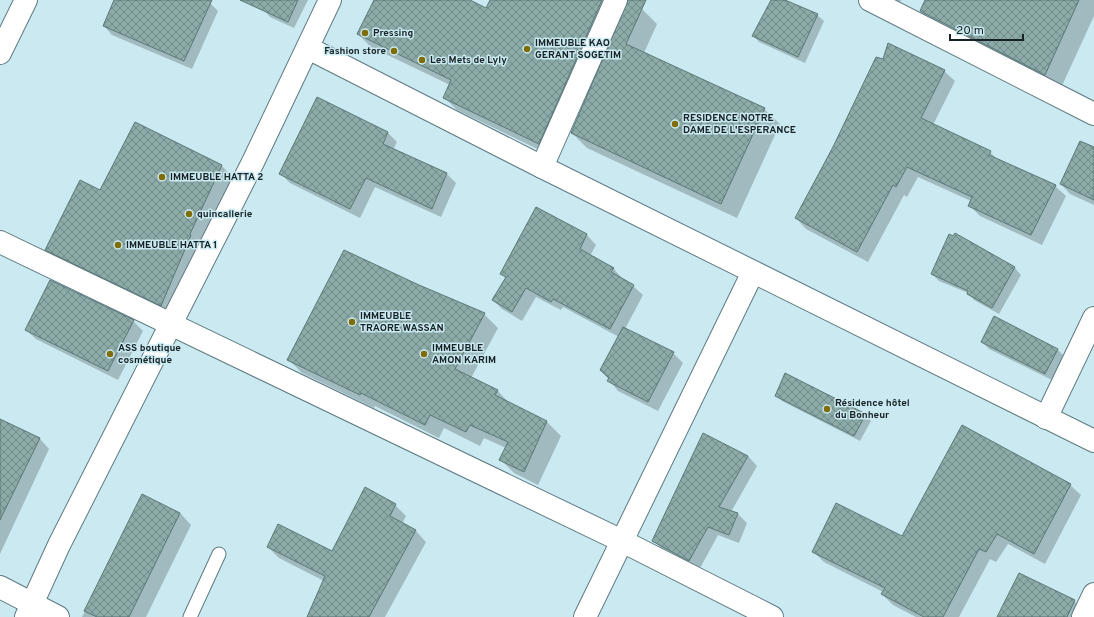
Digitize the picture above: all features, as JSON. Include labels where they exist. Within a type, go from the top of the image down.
[{"type":"street","points":[[0,53],[26,0]]},
{"type":"street","points":[[29,610],[59,545],[253,162],[330,0]]},
{"type":"street","points":[[542,167],[616,0]]},
{"type":"street","points":[[870,0],[893,5],[1094,114]]},
{"type":"street","points":[[308,48],[542,167],[1094,441]]},
{"type":"street","points":[[0,242],[622,541],[772,617]]},
{"type":"street","points":[[585,617],[753,272]]},
{"type":"street","points":[[1046,418],[1094,318]]},
{"type":"street","points":[[0,587],[29,610],[58,617]]},
{"type":"street","points":[[1083,617],[1094,594]]},
{"type":"lane","points":[[190,617],[219,554]]},
{"type":"building","points":[[114,0],[212,0],[184,61],[103,26]]},
{"type":"building","points":[[240,0],[298,0],[288,22]]},
{"type":"building","name":"IMMEUBLE KAO GERANT SOGETIM","points":[[374,0],[470,0],[486,8],[490,0],[602,0],[539,144],[443,98],[451,80],[357,34]]},
{"type":"building","name":"RESIDENCE NOTRE DAME DE L'ESPERANCE","points":[[628,0],[646,0],[626,44],[765,108],[721,204],[571,133]]},
{"type":"building","points":[[771,0],[785,0],[818,14],[798,57],[752,36]]},
{"type":"building","points":[[925,0],[1079,0],[1045,75],[920,11]]},
{"type":"building","points":[[888,43],[945,70],[921,118],[991,151],[989,155],[1056,185],[1031,235],[968,206],[972,197],[907,167],[896,187],[893,185],[857,252],[795,218],[833,147],[876,57],[883,59]]},
{"type":"building","points":[[317,97],[388,132],[383,144],[447,173],[432,209],[366,178],[350,209],[279,174]]},
{"type":"building","points":[[135,122],[222,165],[190,234],[191,235],[161,306],[45,250],[80,180],[100,190]]},
{"type":"building","points":[[1080,141],[1094,147],[1094,200],[1060,184]]},
{"type":"building","points":[[536,207],[587,234],[580,249],[614,268],[611,272],[634,285],[610,329],[553,299],[551,302],[526,288],[512,312],[492,300],[506,277],[500,274]]},
{"type":"building","points":[[955,233],[1015,267],[992,308],[967,294],[968,291],[931,274],[949,234],[953,236]]},
{"type":"building","points":[[344,250],[419,285],[485,313],[455,369],[498,390],[495,395],[547,421],[524,472],[499,460],[508,442],[470,425],[466,432],[430,415],[425,425],[361,393],[360,395],[287,360]]},
{"type":"building","points":[[50,280],[134,320],[108,371],[25,330]]},
{"type":"building","points":[[994,316],[1058,349],[1045,374],[981,342]]},
{"type":"building","points":[[623,327],[674,352],[648,402],[607,381],[609,378],[600,370]]},
{"type":"building","points":[[785,373],[866,414],[854,436],[775,396]]},
{"type":"building","points":[[0,419],[40,438],[0,520]]},
{"type":"building","points":[[962,425],[1071,484],[1034,554],[997,534],[986,552],[979,549],[943,617],[924,617],[881,594],[885,588],[812,552],[836,503],[902,536]]},
{"type":"building","points":[[703,433],[748,456],[719,507],[738,513],[729,535],[708,527],[689,561],[652,541]]},
{"type":"building","points":[[365,487],[396,504],[390,516],[416,530],[369,617],[307,617],[325,576],[267,547],[278,524],[332,551]]},
{"type":"building","points":[[142,494],[180,513],[129,617],[97,617],[84,611]]},
{"type":"building","points":[[1019,573],[1075,600],[1067,617],[997,617]]},
{"type":"place","name":"Pressing","points":[[365,33]]},
{"type":"place","name":"IMMEUBLE KAO GERANT SOGETIM","points":[[527,49]]},
{"type":"place","name":"Fashion store","points":[[394,51]]},
{"type":"place","name":"Les Mets de Lyly","points":[[422,60]]},
{"type":"place","name":"RESIDENCE NOTRE DAME DE L'ESPERANCE","points":[[675,124]]},
{"type":"place","name":"IMMEUBLE HATTA 2","points":[[162,177]]},
{"type":"place","name":"quincallerie","points":[[189,214]]},
{"type":"place","name":"IMMEUBLE HATTA 1","points":[[118,245]]},
{"type":"place","name":"IMMEUBLE TRAORE WASSAN","points":[[352,322]]},
{"type":"place","name":"ASS boutique cosmétique","points":[[110,354]]},
{"type":"place","name":"IMMEUBLE AMON KARIM","points":[[424,354]]},
{"type":"place","name":"Résidence hôtel du Bonheur","points":[[827,409]]}]
